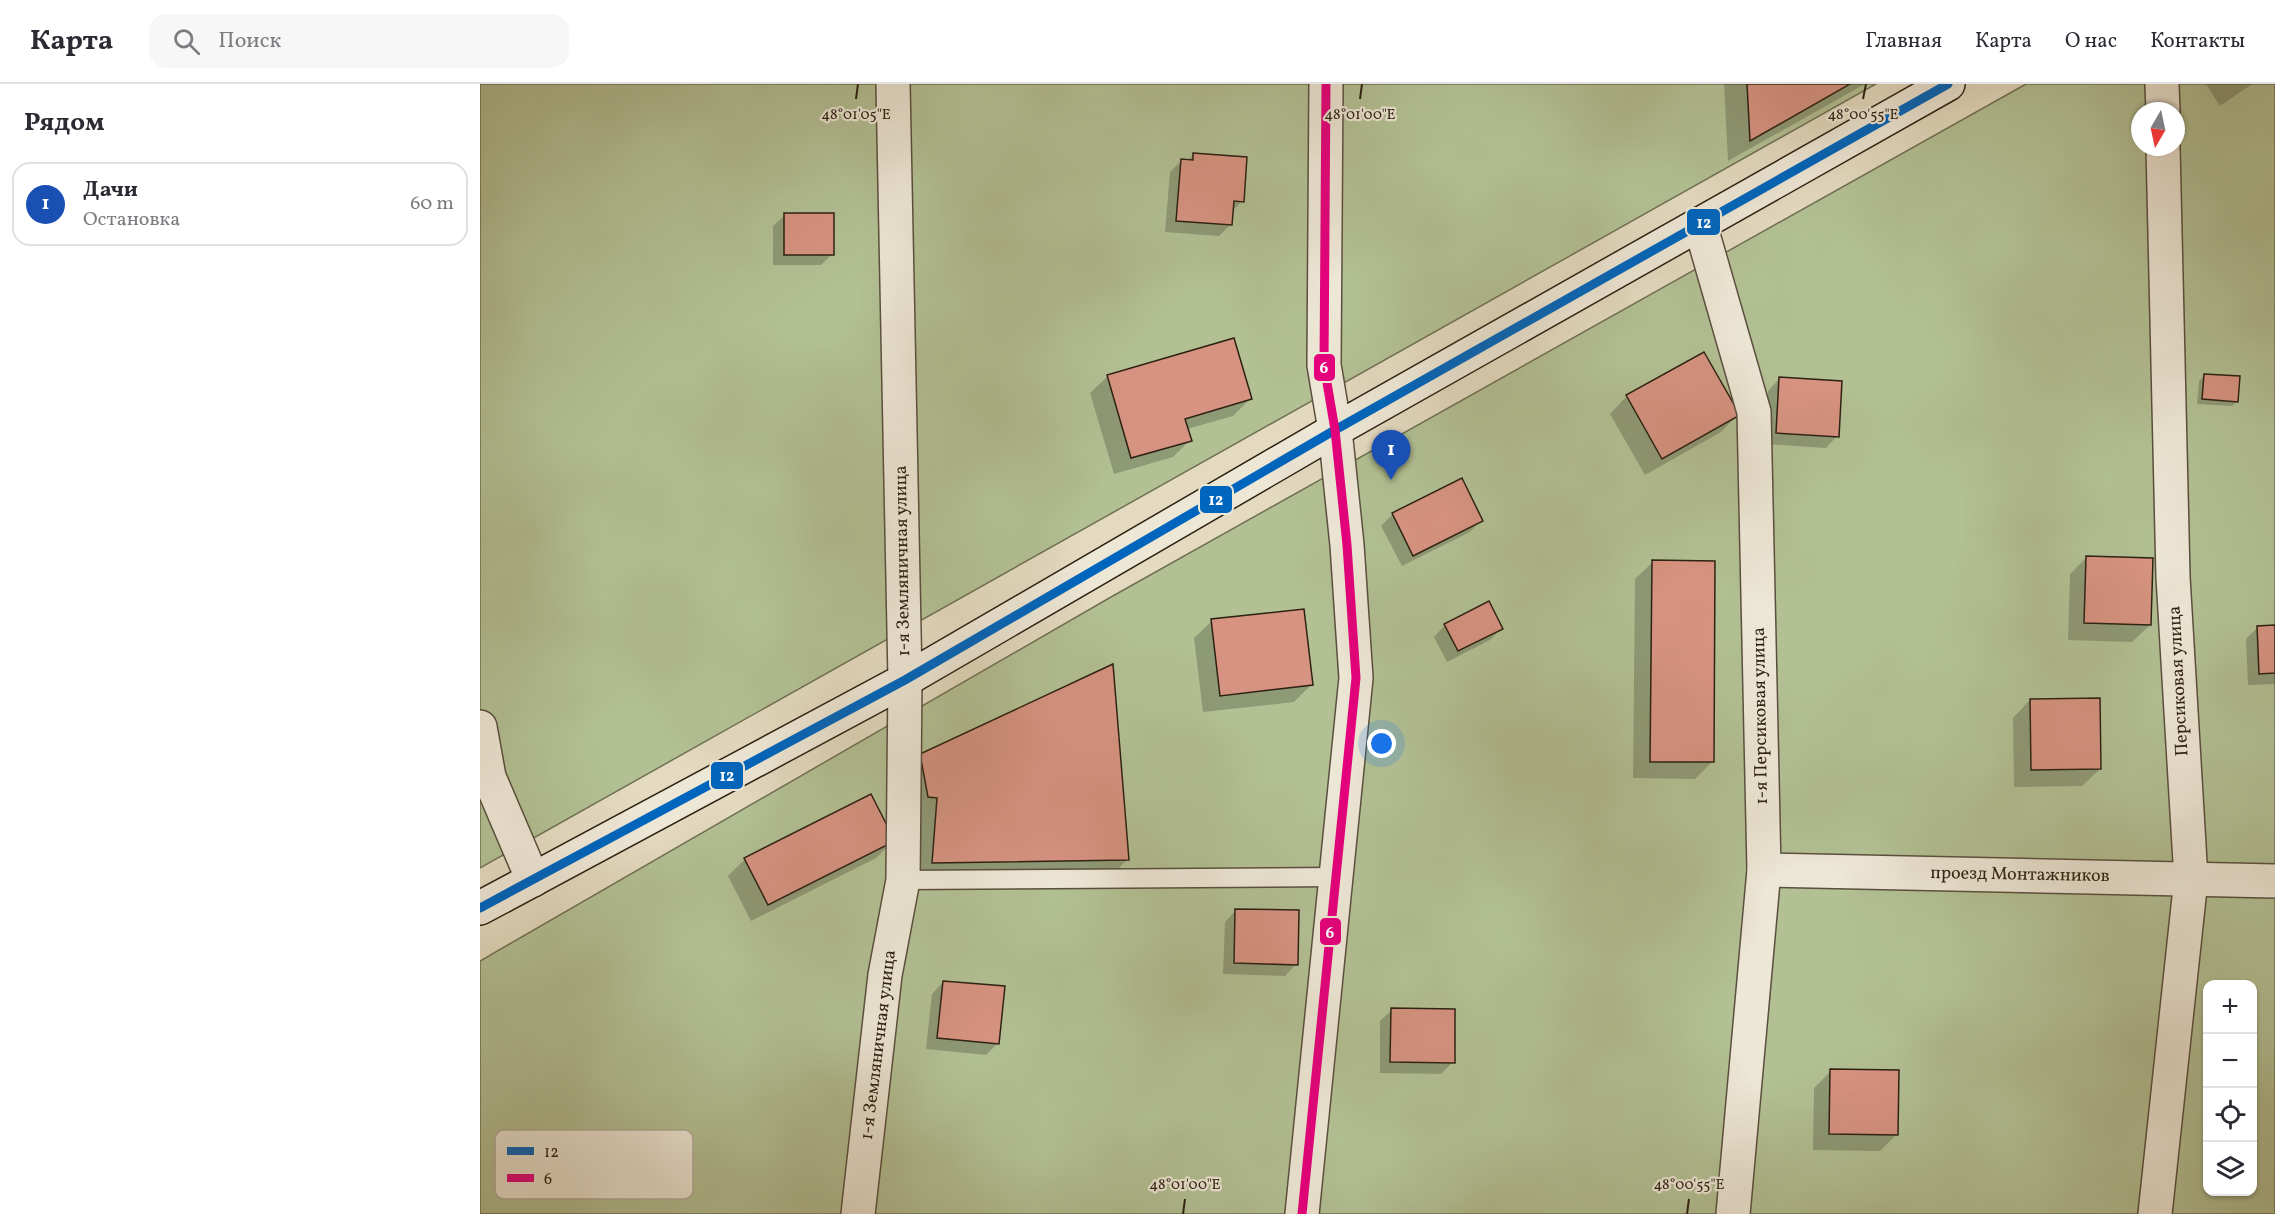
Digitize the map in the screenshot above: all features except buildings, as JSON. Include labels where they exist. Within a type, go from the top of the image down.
[{"type":"street","name":"1-я Земляничная улица","points":[[858,1214],[885,975],[903,880],[905,680],[893,84]]},
{"type":"street","points":[[1302,1214],[1356,678],[1347,545],[1335,430],[1324,365],[1326,84]]},
{"type":"street","points":[[480,908],[905,680],[1335,430],[1948,84]]},
{"type":"street","points":[[2162,84],[2163,102]]},
{"type":"street","name":"Персиковая улица","points":[[2155,1214],[2191,879],[2173,577],[2163,156]]},
{"type":"street","name":"1-я Персиковая улица","points":[[1700,224],[1754,412],[1764,870],[1733,1214]]},
{"type":"street","points":[[480,728],[489,777],[533,880]]},
{"type":"street","name":"проезд Монтажников","points":[[1764,870],[2275,881]]},
{"type":"lane","points":[[903,880],[1337,877]]},
{"type":"green space","points":[[480,84],[1876,84],[480,868]]},
{"type":"green space","points":[[2026,84],[2275,84],[2275,1214],[480,1214],[480,961],[1111,597]]},
{"type":"transit line","name":"6","points":[[1302,1214],[1356,678],[1347,545],[1335,430],[1324,365],[1326,84]]},
{"type":"transit line","name":"12","points":[[480,908],[905,680],[1335,430],[1948,84]]},
{"type":"place","name":"Дачи","points":[[1391,480]]}]
